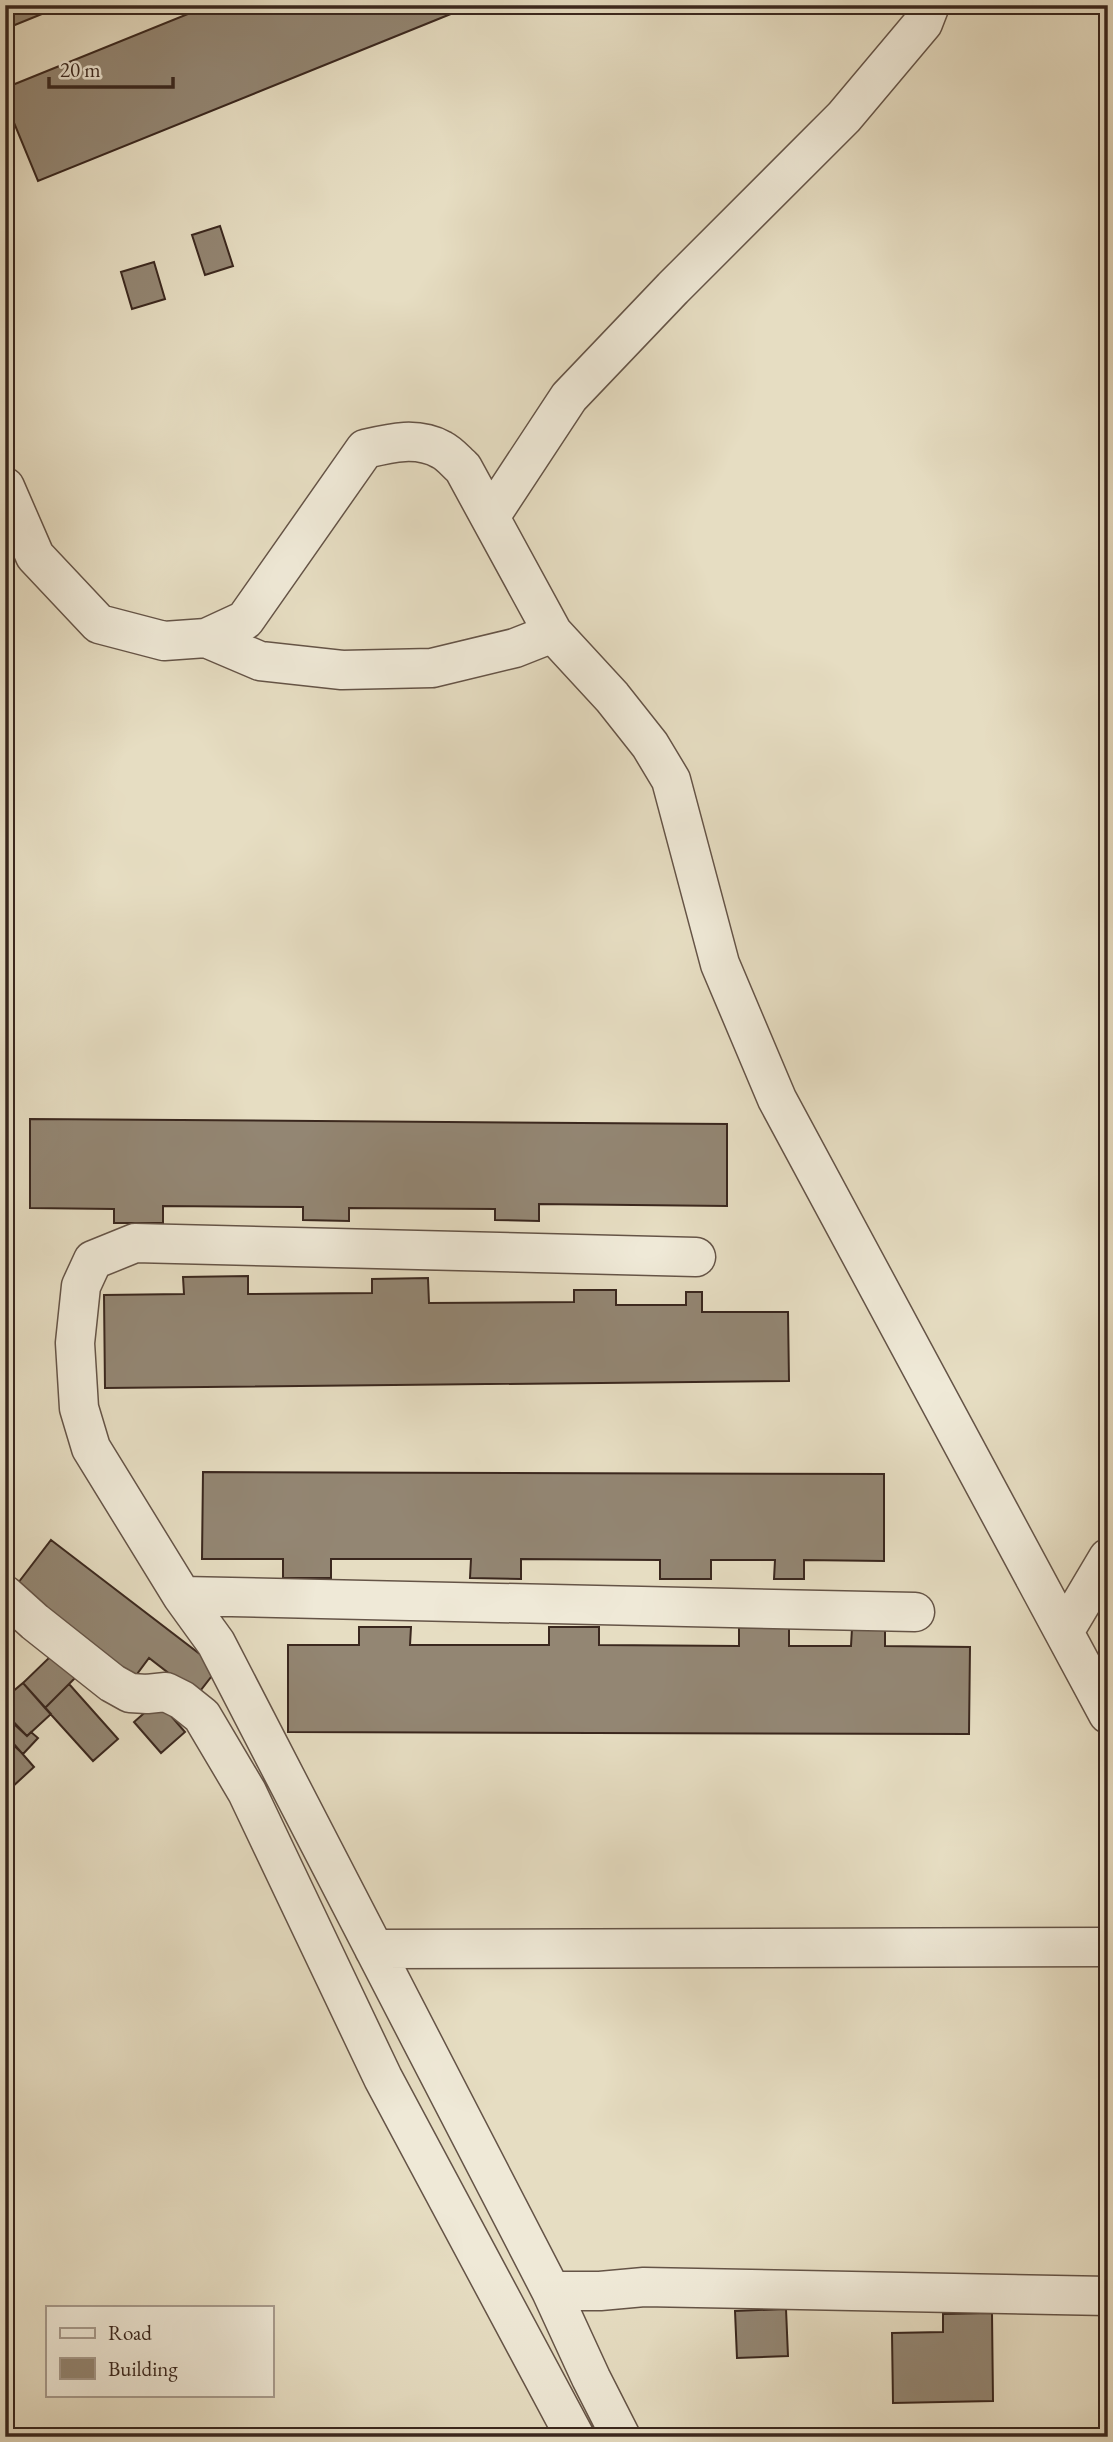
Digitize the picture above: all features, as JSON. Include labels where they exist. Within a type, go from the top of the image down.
[{"type":"street","points":[[490,517],[569,397],[673,288],[844,117],[923,23],[930,5]]},
{"type":"street","points":[[5,487],[35,556],[99,624],[164,642],[206,638],[245,620],[365,449],[391,443],[416,442],[442,450],[463,468],[553,633],[627,716],[650,745],[671,780],[720,964],[778,1099],[1108,1714]]},
{"type":"street","points":[[206,638],[260,661],[341,670],[432,668],[515,648],[553,633]]},
{"type":"street","points":[[621,2437],[551,2291],[216,1643],[182,1596],[92,1448],[79,1408],[75,1343],[81,1286],[93,1260],[135,1243],[696,1256]]},
{"type":"street","points":[[1064,1632],[1108,1558]]},
{"type":"street","points":[[5,1595],[112,1683],[130,1693],[166,1692],[182,1700],[202,1716],[247,1792],[383,2078],[575,2437]]},
{"type":"street","points":[[182,1596],[915,1612]]},
{"type":"street","points":[[374,1949],[1108,1947]]},
{"type":"street","points":[[551,2291],[600,2291],[644,2287],[1108,2296]]},
{"type":"building","points":[[5,5],[64,5],[5,29]]},
{"type":"building","points":[[210,5],[473,5],[38,181],[5,101],[5,88]]},
{"type":"building","points":[[220,226],[233,266],[205,275],[192,235]]},
{"type":"building","points":[[154,262],[165,299],[132,309],[121,272]]},
{"type":"building","points":[[30,1119],[727,1124],[727,1206],[539,1204],[539,1221],[495,1220],[495,1209],[349,1208],[349,1221],[303,1220],[303,1207],[163,1206],[163,1223],[114,1223],[114,1209],[30,1208]]},
{"type":"building","points":[[248,1276],[248,1294],[372,1293],[372,1279],[428,1278],[429,1303],[574,1302],[574,1290],[616,1290],[616,1305],[686,1305],[686,1292],[702,1292],[702,1312],[788,1312],[789,1381],[105,1388],[104,1295],[184,1294],[183,1277]]},
{"type":"building","points":[[203,1472],[884,1474],[884,1561],[804,1560],[804,1579],[774,1579],[775,1560],[711,1560],[711,1579],[660,1579],[660,1560],[521,1559],[521,1579],[470,1578],[471,1559],[331,1559],[331,1578],[283,1578],[283,1559],[202,1559]]},
{"type":"building","points":[[51,1540],[218,1668],[197,1695],[149,1658],[134,1678],[15,1587]]},
{"type":"building","points":[[359,1627],[411,1627],[410,1645],[549,1645],[549,1627],[599,1627],[599,1645],[739,1646],[739,1627],[789,1628],[789,1646],[851,1646],[852,1628],[885,1628],[885,1646],[970,1647],[969,1734],[288,1732],[288,1645],[359,1645]]},
{"type":"building","points":[[55,1652],[79,1674],[45,1708],[23,1683]]},
{"type":"building","points":[[23,1683],[51,1714],[27,1736],[5,1713],[5,1698]]},
{"type":"building","points":[[69,1684],[118,1739],[93,1761],[45,1708]]},
{"type":"building","points":[[158,1701],[185,1732],[161,1753],[134,1722]]},
{"type":"building","points":[[14,1724],[27,1736],[31,1732],[38,1738],[23,1754],[5,1737],[5,1732]]},
{"type":"building","points":[[13,1743],[34,1767],[11,1788],[5,1782],[5,1750]]},
{"type":"building","points":[[786,2309],[788,2356],[737,2358],[735,2311]]},
{"type":"building","points":[[992,2313],[993,2401],[893,2403],[892,2333],[943,2332],[943,2314]]}]
